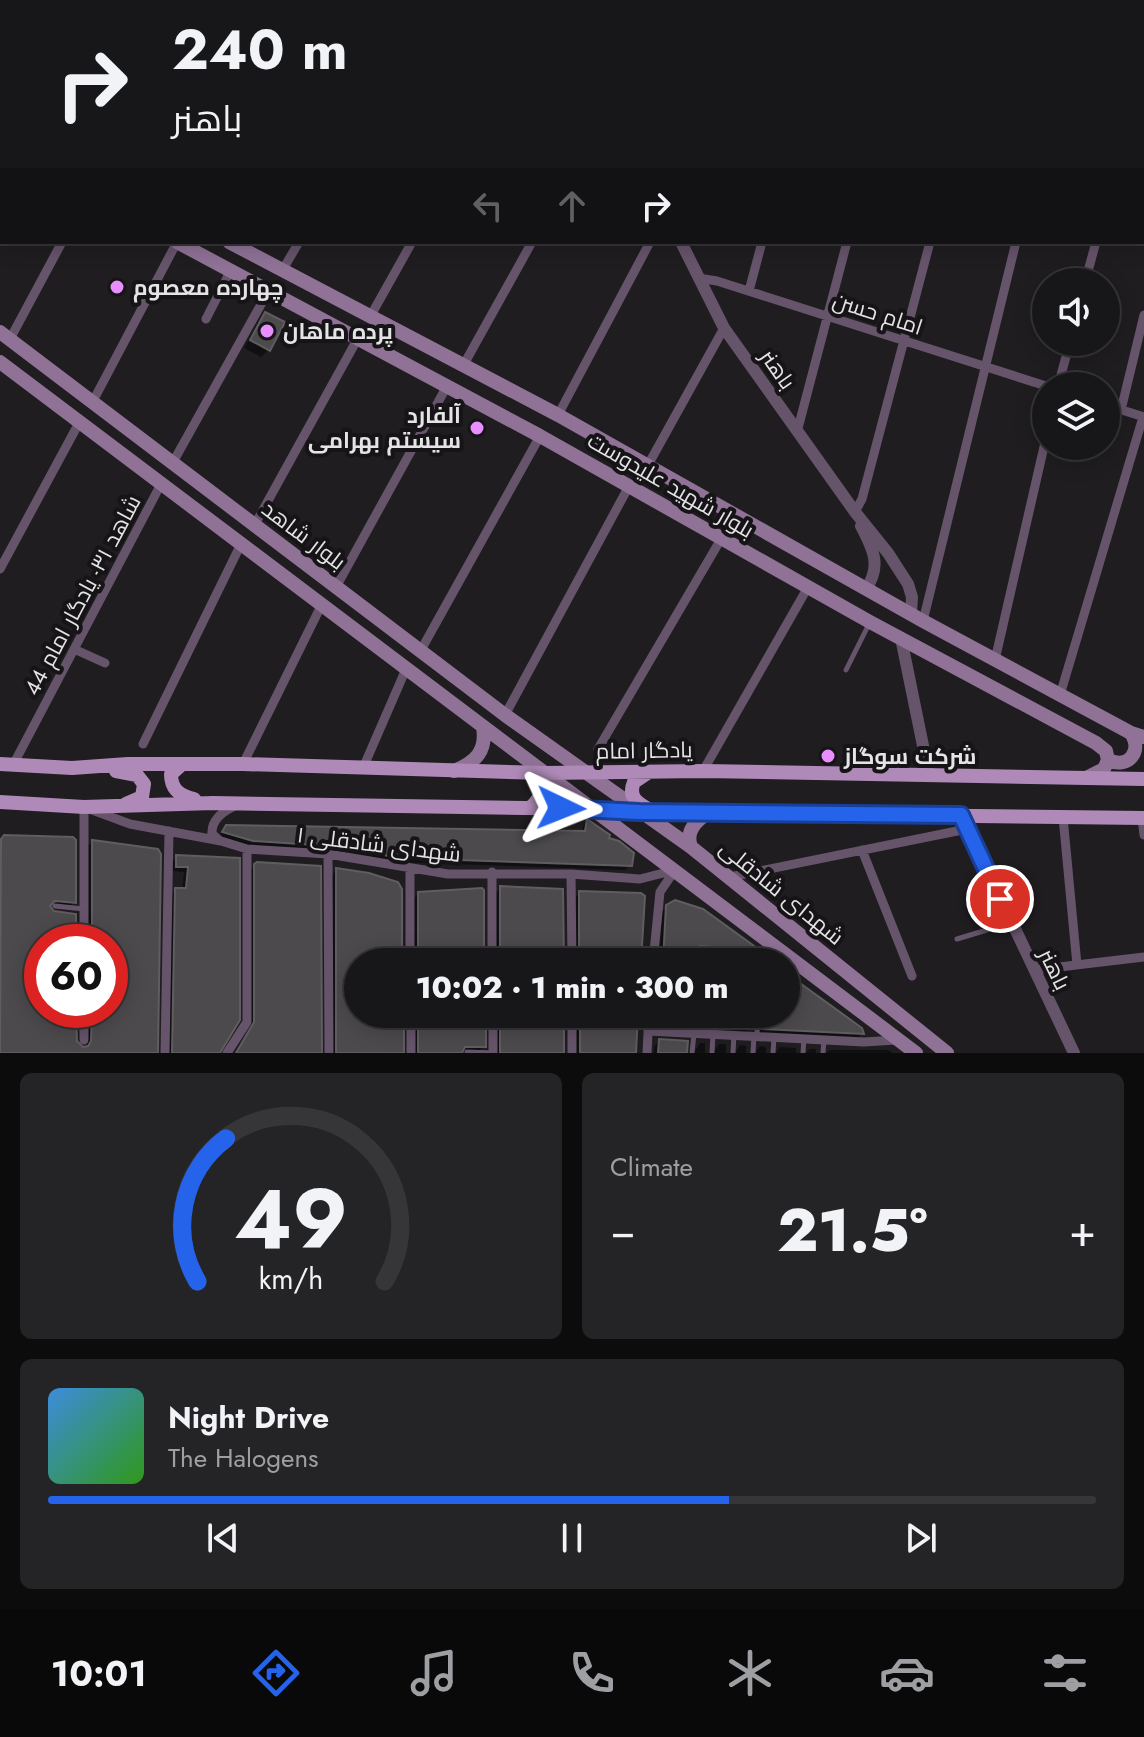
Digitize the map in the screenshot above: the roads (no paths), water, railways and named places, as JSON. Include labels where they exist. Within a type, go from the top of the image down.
[{"type":"main road","name":"بلوار شهید علیدوست","points":[[181,244],[540,436],[870,622],[1096,743],[1106,751],[1108,760]]},
{"type":"main road","name":"بلوار شهید علیدوست","points":[[233,244],[558,415],[917,618],[1138,735]]},
{"type":"main road","name":"بلوار شاهد","points":[[5,335],[583,773]]},
{"type":"main road","points":[[418,370],[430,349]]},
{"type":"main road","name":"بلوار شاهد","points":[[0,362],[483,727],[539,773]]},
{"type":"main road","points":[[454,771],[474,761],[483,751],[483,727]]},
{"type":"main road","points":[[1086,778],[1104,769],[1108,760],[1125,763],[1132,758],[1138,735]]},
{"type":"main road","name":"یادگار امام","points":[[7,764],[72,768],[243,764],[539,773],[703,771],[1144,779]]},
{"type":"main road","points":[[181,765],[171,774],[177,792],[181,796],[213,803]]},
{"type":"main road","points":[[72,768],[137,775],[144,784],[142,797],[118,806]]},
{"type":"main road","points":[[649,772],[634,782],[631,793],[634,800],[655,812]]},
{"type":"main road","points":[[530,808],[539,800],[541,793],[539,773]]},
{"type":"main road","name":"شهدای شادقلی","points":[[539,773],[777,948]]},
{"type":"main road","name":"شهدای شادقلی","points":[[583,773],[730,877],[942,1051]]},
{"type":"main road","points":[[0,802],[84,807],[242,803],[591,809],[964,822],[1063,817],[1143,818]]},
{"type":"main road","points":[[691,847],[689,840],[694,823],[709,812]]},
{"type":"main road","name":"شهدای شادقلی","points":[[800,965],[916,1053]]},
{"type":"street","points":[[5,335],[61,244]]},
{"type":"street","points":[[92,403],[176,244]]},
{"type":"street","points":[[282,271],[298,244]]},
{"type":"street","points":[[370,317],[411,244]]},
{"type":"street","points":[[463,366],[531,244]]},
{"type":"street","points":[[558,415],[649,244]]},
{"type":"street","name":"باهنر","points":[[682,244],[724,328],[908,584],[917,618]]},
{"type":"street","points":[[749,291],[761,244]]},
{"type":"street","points":[[797,432],[846,244]]},
{"type":"street","points":[[855,512],[862,499],[929,244]]},
{"type":"street","points":[[917,618],[1015,244]]},
{"type":"street","points":[[1089,268],[1095,244]]},
{"type":"street","points":[[206,319],[231,270]]},
{"type":"street","name":"امام حسن","points":[[698,278],[749,291],[1032,381]]},
{"type":"street","points":[[172,464],[269,290]]},
{"type":"street","points":[[1060,695],[1143,417],[1121,410],[1144,315]]},
{"type":"street","points":[[648,465],[724,328]]},
{"type":"street","points":[[254,526],[358,338]]},
{"type":"street","points":[[336,587],[447,386]]},
{"type":"street","points":[[0,569],[80,421]]},
{"type":"street","points":[[421,650],[540,436]]},
{"type":"street","points":[[995,660],[1041,460]]},
{"type":"street","name":"شاهد ۳۱- یادگار امام 44","points":[[7,764],[74,649],[161,484]]},
{"type":"street","points":[[505,715],[629,486]]},
{"type":"street","name":"باهنر","points":[[855,512],[877,567],[866,589]]},
{"type":"street","points":[[598,749],[721,539]]},
{"type":"street","points":[[143,744],[241,544]]},
{"type":"street","points":[[703,771],[808,587]]},
{"type":"street","points":[[243,764],[321,606]]},
{"type":"street","points":[[901,638],[929,775]]},
{"type":"street","points":[[74,649],[105,663]]},
{"type":"street","points":[[363,768],[406,669]]},
{"type":"street","points":[[221,841],[212,834],[215,821],[227,809],[242,803]]},
{"type":"street","points":[[84,807],[84,924]]},
{"type":"street","name":"شهدای شادقلی ۱","points":[[84,807],[130,824],[247,849],[328,854],[448,874],[571,874],[640,879],[675,870]]},
{"type":"street","points":[[1063,817],[1077,965]]},
{"type":"street","points":[[1143,818],[1144,835]]},
{"type":"street","points":[[730,877],[862,850],[964,822]]},
{"type":"street","name":"باهنر","points":[[964,822],[1074,1053]]},
{"type":"street","points":[[165,1053],[169,831]]},
{"type":"street","points":[[227,1053],[247,1022],[247,849]]},
{"type":"street","points":[[862,850],[912,976]]},
{"type":"street","points":[[328,854],[329,1053]]},
{"type":"street","points":[[410,868],[410,948]]},
{"type":"street","points":[[654,948],[660,892],[675,870]]},
{"type":"street","points":[[492,872],[492,948]]},
{"type":"street","points":[[571,874],[572,948]]},
{"type":"street","points":[[1034,970],[1144,957]]},
{"type":"street","points":[[84,1028],[84,1040]]},
{"type":"street","points":[[411,1028],[411,1053]]},
{"type":"street","points":[[493,1028],[493,1053]]},
{"type":"street","points":[[572,1028],[572,1053]]},
{"type":"street","points":[[647,1053],[648,1028]]},
{"type":"street","points":[[648,1031],[864,1042],[898,1040]]},
{"type":"lane","points":[[846,670],[870,622]]},
{"type":"lane","points":[[55,906],[84,909]]},
{"type":"lane","points":[[957,939],[1011,923]]},
{"type":"lane","points":[[753,1053],[757,1028]]},
{"type":"lane","points":[[692,1053],[694,1033]]},
{"type":"lane","points":[[712,1053],[713,1033]]},
{"type":"lane","points":[[733,1053],[734,1034]]},
{"type":"lane","points":[[773,1053],[774,1036]]},
{"type":"lane","points":[[803,1053],[804,1038]]},
{"type":"lane","points":[[823,1053],[824,1039]]},
{"type":"lane","points":[[467,1052],[493,1053]]},
{"type":"place","name":"چهارده معصوم","points":[[117,287]]},
{"type":"place","name":"پرده ماهان","points":[[267,331]]},
{"type":"place","name":"آلفارد سیستم بهرامی","points":[[477,428]]},
{"type":"place","name":"شرکت سوگاز","points":[[828,756]]}]
